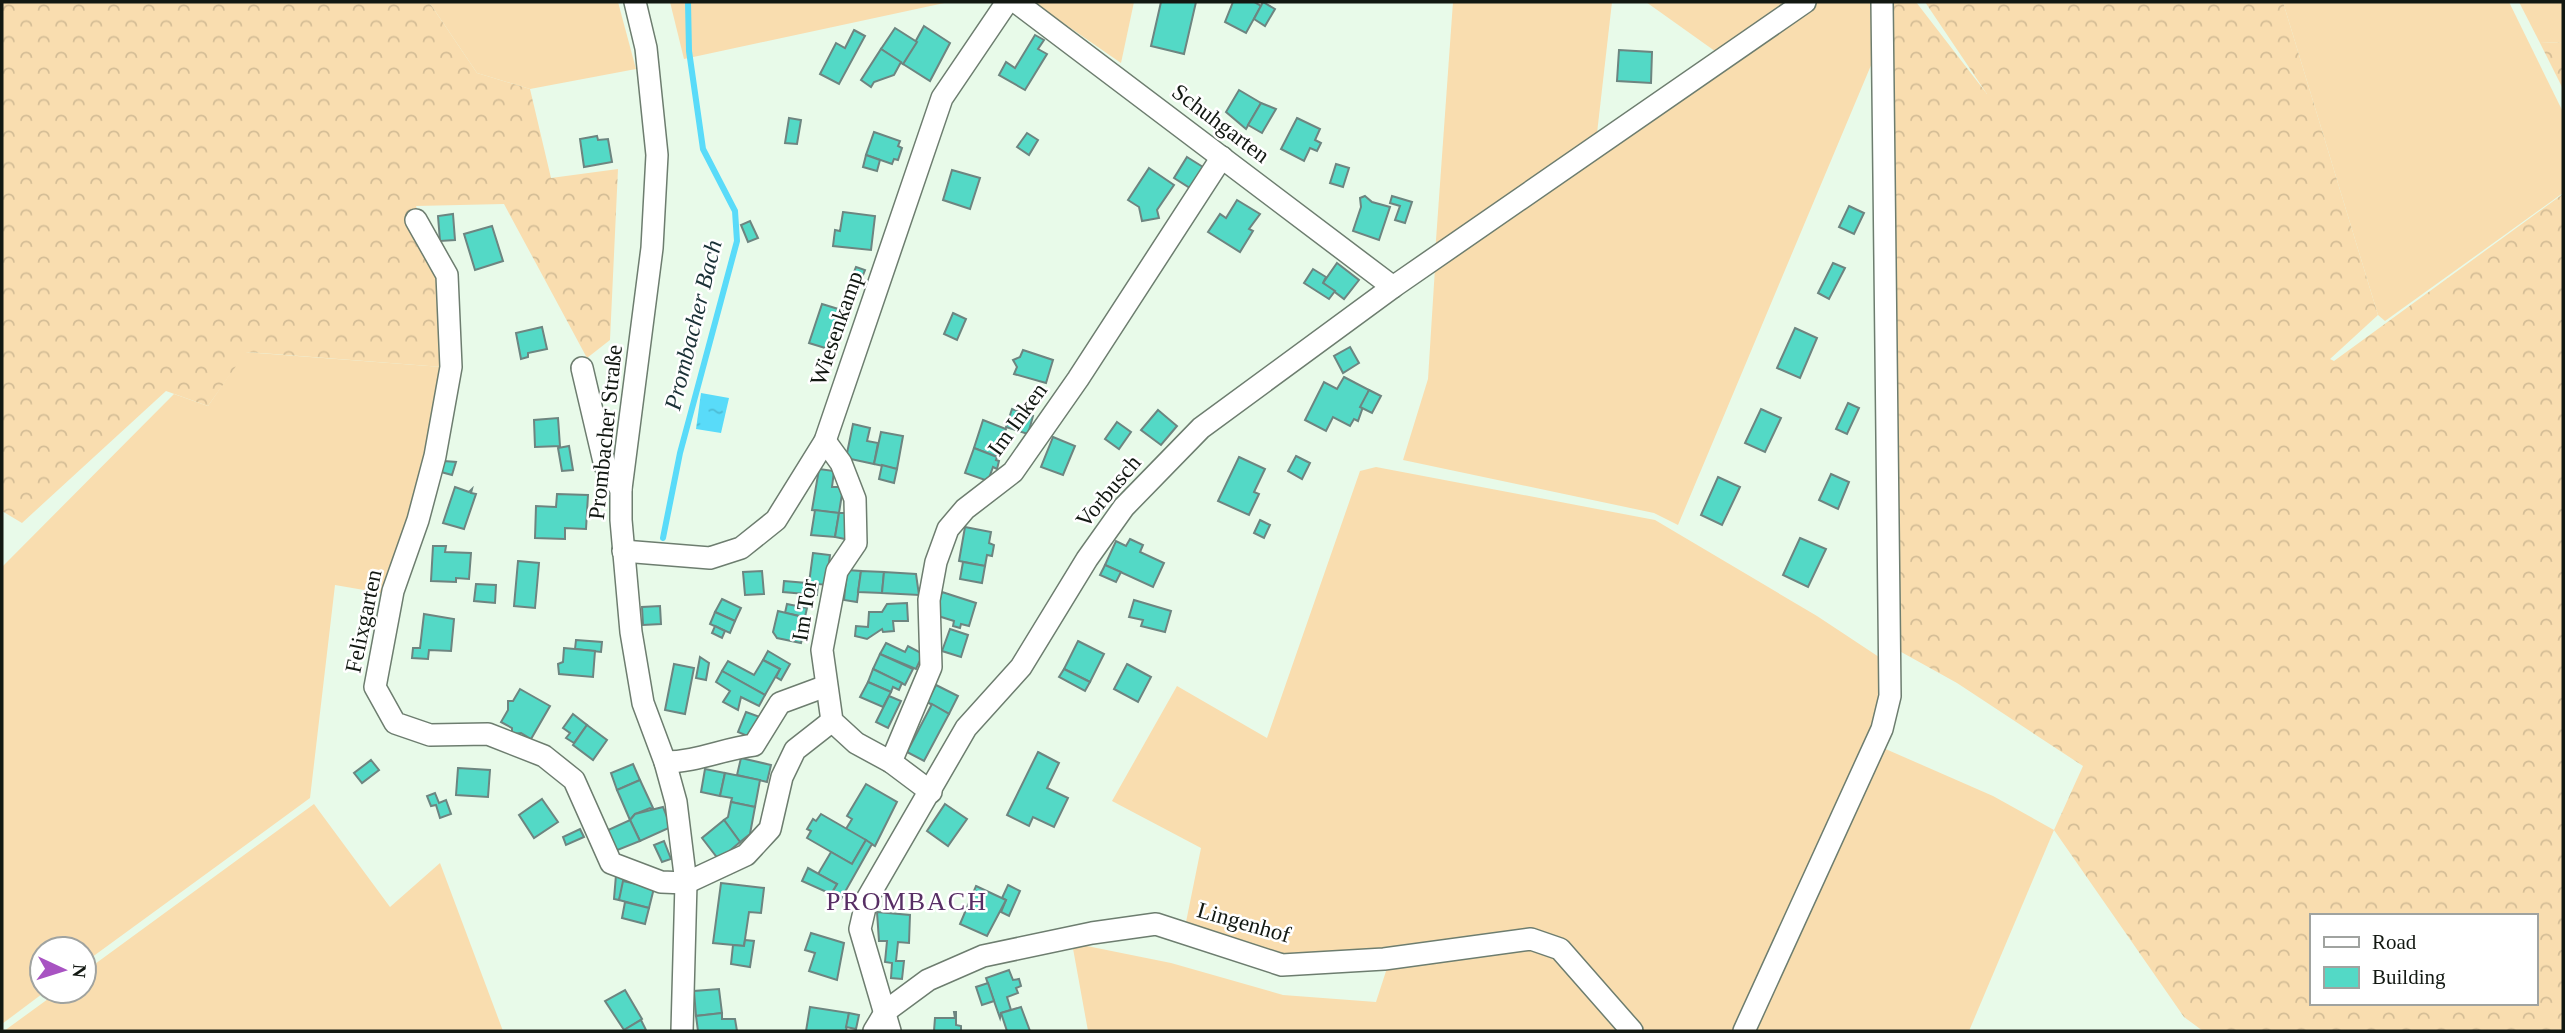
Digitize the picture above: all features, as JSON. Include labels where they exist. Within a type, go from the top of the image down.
[{"type":"street","name":"Prombacher Straße","points":[[635,2],[646,48],[657,155],[652,248],[621,489],[623,551],[631,632],[643,703],[665,762],[676,802],[686,883],[682,1031]]},
{"type":"street","name":"Wiesenkamp","points":[[623,551],[710,558],[741,548],[776,520],[825,441],[942,98],[1007,2]]},
{"type":"street","name":"Schuhgarten","points":[[1016,2],[1393,287]]},
{"type":"street","name":"Vorbusch","points":[[888,1021],[860,929],[867,899],[966,728],[1021,667],[1087,559],[1124,507],[1201,428],[1393,287],[1805,2]]},
{"type":"street","points":[[1744,1031],[1882,729],[1890,696],[1882,2]]},
{"type":"street","name":"Im Inken","points":[[891,762],[931,667],[929,600],[936,562],[948,529],[965,509],[1013,472],[1078,379],[1223,157]]},
{"type":"street","name":"Felixgarten","points":[[416,220],[447,275],[451,367],[435,456],[418,520],[393,592],[375,687],[395,723],[430,735],[488,734],[544,756],[574,780],[611,863],[661,882],[686,883]]},
{"type":"street","points":[[582,368],[605,466],[621,489]]},
{"type":"street","name":"Im Tor","points":[[825,441],[841,463],[855,499],[856,543],[837,571],[822,650],[832,721]]},
{"type":"street","points":[[665,762],[689,762],[724,749],[754,745],[780,703],[825,686]]},
{"type":"street","points":[[686,883],[746,855],[770,829],[782,777],[795,750],[832,721],[856,743],[891,762],[931,792]]},
{"type":"street","name":"Lingenhof","points":[[874,1031],[888,1021],[928,980],[983,956],[1092,933],[1156,924],[1282,964],[1384,959],[1531,939],[1560,949],[1632,1031]]},
{"type":"green space","points":[[2,2],[429,2],[477,73],[530,89],[551,178],[618,169],[610,340],[587,358],[504,204],[416,206],[443,283],[442,367],[246,352],[208,406],[166,391],[22,523],[2,511]]},
{"type":"green space","points":[[429,2],[618,2],[636,69],[530,89],[477,73]]},
{"type":"green space","points":[[670,2],[949,2],[684,59]]},
{"type":"green space","points":[[1033,2],[1134,2],[1121,63]]},
{"type":"green space","points":[[1453,2],[1612,2],[1596,142],[1435,254]]},
{"type":"green space","points":[[1646,2],[1793,2],[1719,54]]},
{"type":"green space","points":[[1814,2],[1880,2],[1877,51],[1678,525],[1654,513],[1403,460],[1428,379],[1435,268]]},
{"type":"green space","points":[[1891,2],[1916,2],[1987,94],[1925,2],[2283,2],[2378,315],[2330,359],[2334,361],[2563,194],[2563,1031],[2203,1031],[2184,1017],[2054,830],[2083,766],[1957,683],[1894,648]]},
{"type":"green space","points":[[2283,2],[2509,2],[2563,112],[2563,193],[2385,321],[2378,315]]},
{"type":"green space","points":[[2519,2],[2563,2],[2563,42],[2540,43]]},
{"type":"green space","points":[[2563,42],[2563,89],[2540,43]]},
{"type":"green space","points":[[245,352],[442,367],[439,409],[387,594],[335,585],[310,798],[98,953],[98,935],[28,935],[28,1004],[2,1024],[2,567],[174,394],[208,406]]},
{"type":"green space","points":[[1376,467],[1655,520],[1817,616],[1882,659],[1882,717],[1739,1031],[1637,1031],[1560,945],[1280,960],[1185,927],[1201,848],[1112,801],[1177,686],[1267,738],[1360,471]]},
{"type":"green space","points":[[1881,747],[1993,796],[2054,830],[1969,1031],[1749,1031]]},
{"type":"green space","points":[[314,804],[390,907],[440,863],[503,1031],[4,1031],[40,1005],[98,1005],[98,962]]},
{"type":"green space","points":[[1072,943],[1171,963],[1283,995],[1376,1002],[1388,965],[1530,944],[1558,954],[1624,1031],[1088,1031]]},
{"type":"water","points":[[701,393],[729,398],[721,433],[696,429]]},
{"type":"building","points":[[1161,2],[1196,2],[1184,54],[1151,46]]},
{"type":"building","points":[[1233,2],[1254,2],[1261,6],[1246,33],[1225,22]]},
{"type":"building","points":[[1263,2],[1275,9],[1265,26],[1254,19]]},
{"type":"building","points":[[924,26],[950,43],[930,81],[903,64]]},
{"type":"building","points":[[895,28],[917,42],[903,64],[881,49]]},
{"type":"building","points":[[854,30],[865,36],[839,84],[820,74],[836,43],[845,48]]},
{"type":"building","points":[[1035,35],[1044,40],[1038,49],[1047,54],[1025,90],[999,75],[1006,62],[1015,68]]},
{"type":"building","points":[[881,49],[901,62],[894,75],[874,82],[871,87],[861,80]]},
{"type":"building","points":[[1619,50],[1652,52],[1651,83],[1617,81]]},
{"type":"building","points":[[1239,90],[1261,103],[1246,129],[1226,112]]},
{"type":"building","points":[[1261,103],[1276,109],[1262,133],[1248,125]]},
{"type":"building","points":[[789,118],[801,120],[797,144],[785,143]]},
{"type":"building","points":[[1297,118],[1320,129],[1315,140],[1321,143],[1317,151],[1310,148],[1304,161],[1281,149]]},
{"type":"building","points":[[874,132],[900,141],[898,146],[902,148],[898,160],[894,159],[892,164],[866,155]]},
{"type":"building","points":[[1027,133],[1038,140],[1029,155],[1017,147]]},
{"type":"building","points":[[597,136],[598,140],[608,139],[612,162],[584,167],[580,139]]},
{"type":"building","points":[[866,155],[880,160],[877,171],[863,167]]},
{"type":"building","points":[[1187,157],[1203,167],[1190,188],[1174,178]]},
{"type":"building","points":[[1336,164],[1349,168],[1343,187],[1330,183]]},
{"type":"building","points":[[1149,168],[1174,185],[1157,210],[1159,218],[1142,221],[1139,207],[1128,200]]},
{"type":"building","points":[[952,170],[980,178],[970,209],[943,200]]},
{"type":"building","points":[[1365,196],[1372,202],[1390,207],[1379,240],[1353,231],[1361,207],[1360,198]]},
{"type":"building","points":[[1392,196],[1412,202],[1405,223],[1395,220],[1400,206],[1390,203]]},
{"type":"building","points":[[1237,200],[1260,214],[1249,229],[1253,231],[1240,252],[1208,232],[1220,214],[1226,218]]},
{"type":"building","points":[[1849,206],[1864,213],[1854,234],[1839,227]]},
{"type":"building","points":[[843,212],[875,216],[871,250],[833,246],[835,230],[840,231]]},
{"type":"building","points":[[453,214],[455,240],[440,241],[438,216]]},
{"type":"building","points":[[750,221],[758,238],[748,242],[741,225]]},
{"type":"building","points":[[492,226],[503,261],[475,270],[464,234]]},
{"type":"building","points":[[1337,263],[1359,280],[1344,299],[1323,283]]},
{"type":"building","points":[[1833,263],[1845,268],[1829,299],[1818,293]]},
{"type":"building","points":[[856,267],[865,270],[861,280],[852,277]]},
{"type":"building","points":[[1313,269],[1326,277],[1323,283],[1335,291],[1329,299],[1304,283]]},
{"type":"building","points":[[822,304],[848,312],[835,351],[809,343]]},
{"type":"building","points":[[953,313],[966,319],[957,340],[944,334]]},
{"type":"building","points":[[542,327],[547,349],[528,353],[528,357],[521,359],[516,333]]},
{"type":"building","points":[[1795,328],[1817,338],[1800,378],[1777,368]]},
{"type":"building","points":[[1350,347],[1359,363],[1343,373],[1334,356]]},
{"type":"building","points":[[1023,350],[1053,360],[1046,383],[1014,374],[1017,367],[1013,360],[1020,357]]},
{"type":"building","points":[[1344,377],[1369,390],[1358,421],[1354,419],[1350,426],[1333,417],[1326,431],[1305,420],[1324,382],[1337,389]]},
{"type":"building","points":[[1369,390],[1381,396],[1372,413],[1360,407]]},
{"type":"building","points":[[1848,403],[1859,408],[1847,434],[1836,429]]},
{"type":"building","points":[[1012,409],[1033,416],[1028,434],[1006,427]]},
{"type":"building","points":[[1761,409],[1781,418],[1765,452],[1745,443]]},
{"type":"building","points":[[1158,410],[1177,426],[1161,445],[1141,430]]},
{"type":"building","points":[[558,418],[560,446],[535,447],[534,420]]},
{"type":"building","points":[[983,420],[1006,429],[997,457],[974,448]]},
{"type":"building","points":[[1117,422],[1131,432],[1119,449],[1105,439]]},
{"type":"building","points":[[853,424],[870,428],[867,441],[878,443],[874,464],[846,458]]},
{"type":"building","points":[[881,432],[903,436],[897,469],[874,464]]},
{"type":"building","points":[[1053,437],[1075,446],[1063,475],[1041,467]]},
{"type":"building","points":[[569,446],[573,470],[562,471],[558,448]]},
{"type":"building","points":[[974,448],[997,457],[996,460],[999,461],[997,469],[993,467],[988,481],[965,473]]},
{"type":"building","points":[[1296,456],[1310,463],[1302,479],[1288,471]]},
{"type":"building","points":[[1239,457],[1265,469],[1254,492],[1259,494],[1249,515],[1218,501]]},
{"type":"building","points":[[444,461],[456,462],[452,475],[441,472]]},
{"type":"building","points":[[882,465],[897,469],[894,483],[879,479]]},
{"type":"building","points":[[819,469],[834,471],[832,487],[839,487],[842,494],[839,513],[812,510]]},
{"type":"building","points":[[1831,474],[1849,482],[1838,509],[1819,500]]},
{"type":"building","points":[[1718,477],[1740,487],[1722,525],[1701,515]]},
{"type":"building","points":[[455,487],[469,492],[472,489],[471,493],[476,494],[464,529],[443,523]]},
{"type":"building","points":[[557,494],[588,495],[586,529],[565,528],[565,539],[535,538],[536,506],[556,507]]},
{"type":"building","points":[[815,510],[839,513],[835,537],[811,535]]},
{"type":"building","points":[[839,513],[849,513],[845,539],[835,537]]},
{"type":"building","points":[[1260,520],[1270,525],[1264,538],[1254,533]]},
{"type":"building","points":[[965,527],[991,532],[989,543],[994,545],[992,556],[987,555],[985,566],[959,561]]},
{"type":"building","points":[[1800,538],[1826,549],[1808,587],[1783,575]]},
{"type":"building","points":[[1130,539],[1143,545],[1140,552],[1164,563],[1153,587],[1105,565],[1116,541],[1126,546]]},
{"type":"building","points":[[433,546],[446,546],[445,552],[471,553],[469,579],[456,578],[456,582],[431,581]]},
{"type":"building","points":[[813,553],[830,555],[826,585],[809,583]]},
{"type":"building","points":[[518,561],[539,563],[535,608],[514,606]]},
{"type":"building","points":[[963,562],[985,566],[982,583],[960,579]]},
{"type":"building","points":[[1105,565],[1121,572],[1116,582],[1100,575]]},
{"type":"building","points":[[847,570],[861,571],[857,602],[844,600]]},
{"type":"building","points":[[762,571],[764,594],[745,595],[743,572]]},
{"type":"building","points":[[861,571],[884,572],[882,593],[858,592]]},
{"type":"building","points":[[884,572],[916,574],[919,595],[882,593]]},
{"type":"building","points":[[784,581],[818,584],[817,595],[783,592]]},
{"type":"building","points":[[476,584],[496,585],[495,603],[474,601]]},
{"type":"building","points":[[942,592],[976,603],[969,626],[953,626],[954,621],[935,615]]},
{"type":"building","points":[[722,599],[741,608],[735,621],[715,612]]},
{"type":"building","points":[[1134,600],[1171,611],[1165,632],[1141,626],[1143,620],[1129,617]]},
{"type":"building","points":[[907,603],[908,621],[893,621],[894,631],[883,632],[882,629],[867,639],[855,636],[856,626],[868,627],[869,612],[882,612],[887,604]]},
{"type":"building","points":[[787,604],[807,608],[805,617],[785,613]]},
{"type":"building","points":[[660,606],[661,624],[643,625],[642,607]]},
{"type":"building","points":[[778,611],[807,618],[801,643],[777,638],[773,632]]},
{"type":"building","points":[[715,612],[735,621],[730,633],[710,624]]},
{"type":"building","points":[[424,614],[454,619],[451,651],[429,650],[428,659],[412,658],[413,648],[420,648]]},
{"type":"building","points":[[715,626],[725,631],[722,638],[712,633]]},
{"type":"building","points":[[950,629],[968,635],[961,657],[942,651]]},
{"type":"building","points":[[576,640],[602,642],[601,652],[575,649]]},
{"type":"building","points":[[1078,641],[1104,654],[1090,682],[1064,669]]},
{"type":"building","points":[[886,643],[905,652],[908,646],[923,654],[916,669],[880,654]]},
{"type":"building","points":[[564,648],[595,651],[593,677],[559,674],[558,664],[563,662]]},
{"type":"building","points":[[768,651],[790,664],[781,680],[776,677],[780,669],[763,660]]},
{"type":"building","points":[[880,654],[913,669],[905,685],[873,669]]},
{"type":"building","points":[[700,657],[709,663],[706,680],[696,678]]},
{"type":"building","points":[[763,660],[780,669],[765,695],[722,671],[728,661],[754,675]]},
{"type":"building","points":[[674,664],[694,668],[685,714],[665,710]]},
{"type":"building","points":[[1127,664],[1151,677],[1138,702],[1114,689]]},
{"type":"building","points":[[873,669],[902,683],[899,690],[893,687],[891,692],[868,682]]},
{"type":"building","points":[[1064,669],[1090,682],[1085,691],[1059,677]]},
{"type":"building","points":[[722,671],[765,695],[759,706],[741,697],[738,710],[723,702],[730,691],[716,682]]},
{"type":"building","points":[[868,682],[891,692],[883,707],[860,697]]},
{"type":"building","points":[[936,685],[958,696],[949,714],[927,702]]},
{"type":"building","points":[[520,689],[550,706],[531,739],[521,733],[512,734],[512,728],[501,722],[508,710],[508,701],[513,701]]},
{"type":"building","points":[[889,696],[901,701],[888,728],[876,722]]},
{"type":"building","points":[[932,704],[949,714],[924,761],[907,752]]},
{"type":"building","points":[[746,712],[760,717],[752,738],[738,732]]},
{"type":"building","points":[[573,714],[587,725],[574,743],[566,738],[570,733],[563,728]]},
{"type":"building","points":[[587,725],[607,740],[593,760],[573,745]]},
{"type":"building","points":[[1038,752],[1059,763],[1047,788],[1068,798],[1054,827],[1033,817],[1029,826],[1007,815]]},
{"type":"building","points":[[741,758],[771,765],[767,782],[737,775]]},
{"type":"building","points":[[371,760],[379,770],[362,783],[354,773]]},
{"type":"building","points":[[633,764],[640,780],[617,790],[611,773]]},
{"type":"building","points":[[458,768],[490,770],[488,797],[456,795]]},
{"type":"building","points":[[705,769],[725,773],[720,796],[701,792]]},
{"type":"building","points":[[725,773],[760,780],[755,807],[731,802],[732,798],[720,796]]},
{"type":"building","points":[[640,780],[654,810],[650,808],[635,814],[630,820],[617,790]]},
{"type":"building","points":[[866,784],[897,802],[875,846],[846,829],[852,819],[847,816]]},
{"type":"building","points":[[435,793],[439,803],[446,800],[451,814],[440,818],[436,805],[431,806],[427,796]]},
{"type":"building","points":[[542,799],[558,822],[534,838],[519,815]]},
{"type":"building","points":[[731,802],[755,807],[750,834],[740,842],[724,820],[728,817]]},
{"type":"building","points":[[945,804],[967,819],[948,846],[927,831]]},
{"type":"building","points":[[663,807],[671,827],[640,841],[630,820],[635,814]]},
{"type":"building","points":[[821,814],[866,840],[852,864],[807,838],[811,831],[807,829],[813,819],[816,821]]},
{"type":"building","points":[[630,820],[640,841],[615,851],[606,831]]},
{"type":"building","points":[[724,820],[740,842],[719,860],[702,838]]},
{"type":"building","points":[[580,829],[584,837],[566,845],[563,837]]},
{"type":"building","points":[[866,840],[872,844],[841,899],[831,894],[837,884],[818,874],[831,852],[852,864]]},
{"type":"building","points":[[664,841],[671,859],[662,862],[654,845]]},
{"type":"building","points":[[808,868],[837,884],[831,894],[802,881]]},
{"type":"building","points":[[616,875],[626,877],[619,900],[614,899]]},
{"type":"building","points":[[623,881],[654,888],[649,908],[619,900]]},
{"type":"building","points":[[721,883],[764,888],[761,913],[749,912],[744,946],[713,943]]},
{"type":"building","points":[[1008,885],[1020,891],[1009,916],[1001,912],[1006,900],[1002,898]]},
{"type":"building","points":[[976,886],[1006,900],[987,936],[960,924]]},
{"type":"building","points":[[625,902],[649,908],[645,924],[622,918]]},
{"type":"building","points":[[877,912],[910,915],[909,943],[898,942],[896,961],[904,961],[902,979],[891,978],[892,963],[885,962],[887,941],[879,941]]},
{"type":"building","points":[[811,933],[844,943],[837,980],[809,971],[815,953],[805,950]]},
{"type":"building","points":[[745,940],[754,941],[750,967],[731,964],[733,945],[744,946]]},
{"type":"building","points":[[1009,970],[1013,980],[1019,979],[1021,986],[1016,988],[1018,993],[1007,997],[1011,1010],[1001,1013],[1000,1018],[986,978]]},
{"type":"building","points":[[988,983],[994,1001],[982,1005],[976,987]]},
{"type":"building","points":[[719,989],[722,1013],[696,1016],[694,991]]},
{"type":"building","points":[[625,990],[642,1019],[624,1030],[605,1001]]},
{"type":"building","points":[[810,1007],[849,1013],[846,1031],[806,1031]]},
{"type":"building","points":[[1021,1007],[1030,1031],[1007,1031],[1001,1013]]},
{"type":"building","points":[[956,1012],[956,1025],[961,1026],[961,1031],[934,1031],[935,1018],[955,1018]]},
{"type":"building","points":[[722,1013],[722,1019],[735,1019],[737,1031],[698,1031],[696,1016]]},
{"type":"building","points":[[849,1013],[859,1015],[856,1029],[846,1027]]},
{"type":"building","points":[[641,1020],[646,1030],[624,1031],[624,1030]]},
{"type":"waterway","name":"Prombacher Bach","points":[[663,538],[680,453],[737,241],[735,211],[703,149],[689,51],[688,2]]},
{"type":"district","name":"PROMBACH","points":[[907,901]]}]
